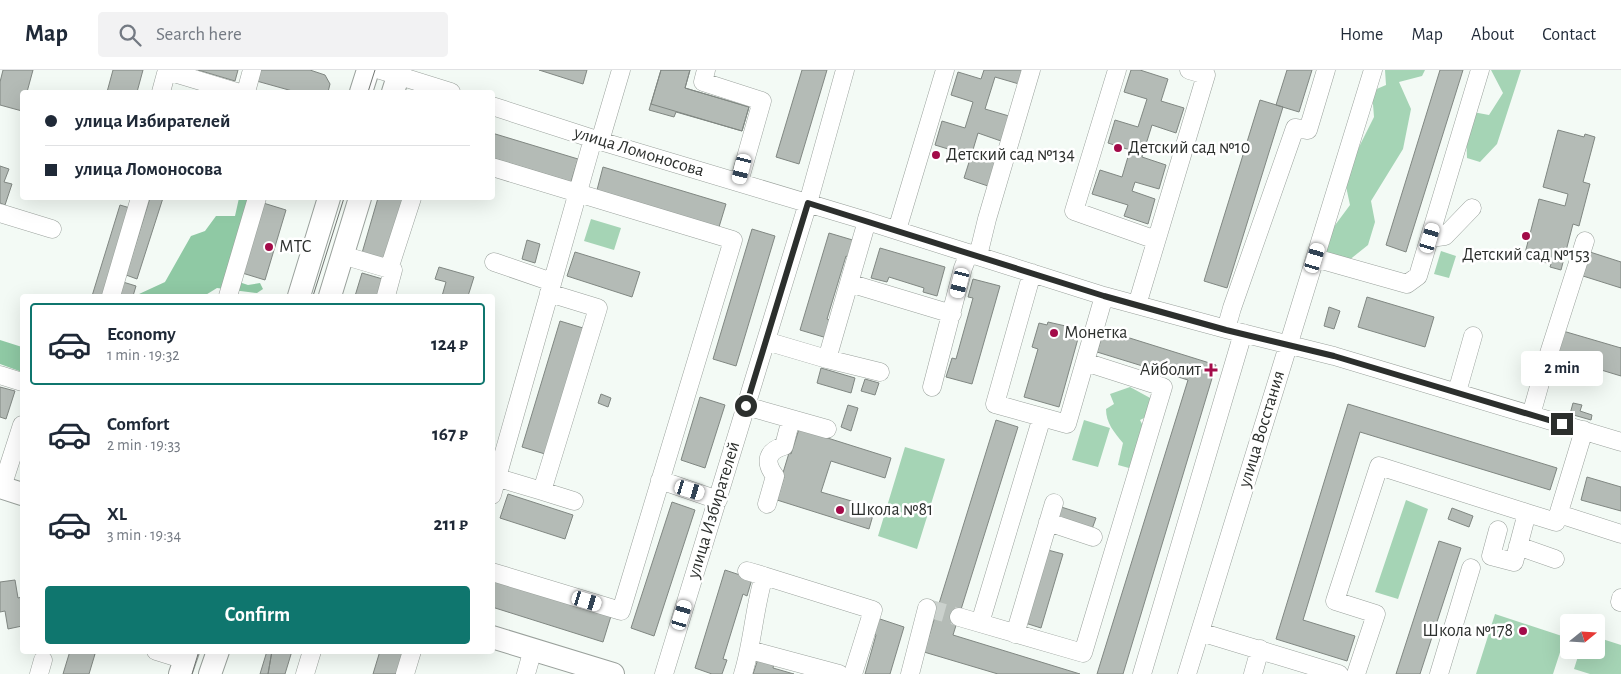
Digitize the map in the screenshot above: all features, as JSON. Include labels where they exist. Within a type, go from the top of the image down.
[{"type":"main road","points":[[362,90],[368,70]]},
{"type":"main road","points":[[299,294],[328,200]]},
{"type":"main road","points":[[331,294],[359,200]]},
{"type":"main road","points":[[495,638],[613,674]]},
{"type":"main road","points":[[210,674],[217,654]]},
{"type":"street","points":[[162,90],[167,70],[231,90]]},
{"type":"street","points":[[247,90],[252,70]]},
{"type":"street","points":[[574,501],[495,477],[577,193],[621,70]]},
{"type":"street","points":[[706,70],[703,82],[762,101],[739,182]]},
{"type":"street","name":"улица Избирателей","points":[[664,674],[808,203],[845,70]]},
{"type":"street","points":[[897,230],[945,70]]},
{"type":"street","points":[[932,388],[963,268],[974,255],[987,219],[1031,70]]},
{"type":"street","points":[[1117,70],[1074,211],[1156,240]]},
{"type":"street","points":[[1137,305],[1206,75],[1189,70]]},
{"type":"street","points":[[1142,674],[1235,331],[1232,308],[1295,128],[1308,130],[1326,70]]},
{"type":"street","name":"улица Восстания","points":[[1187,674],[1287,344],[1373,70]]},
{"type":"street","points":[[1315,258],[1406,291],[1418,276],[1480,70]]},
{"type":"street","points":[[393,77],[432,78],[447,90]]},
{"type":"street","name":"улица Ломоносова","points":[[495,107],[596,140],[897,230],[1104,296],[1334,356],[1621,442]]},
{"type":"street","points":[[495,168],[733,240],[621,611],[495,573]]},
{"type":"street","points":[[112,294],[139,200]]},
{"type":"street","points":[[229,294],[256,200]]},
{"type":"street","points":[[389,269],[411,200]]},
{"type":"street","points":[[1430,238],[1445,236],[1472,208]]},
{"type":"street","points":[[0,213],[52,229]]},
{"type":"street","points":[[827,359],[867,221]]},
{"type":"street","points":[[1532,414],[1544,369],[1585,241]]},
{"type":"street","points":[[342,255],[393,270],[387,294]]},
{"type":"street","points":[[494,262],[598,308],[542,491]]},
{"type":"street","points":[[1032,273],[995,404],[1067,424],[1104,296]]},
{"type":"street","points":[[849,283],[952,314]]},
{"type":"street","points":[[1457,392],[1473,336]]},
{"type":"street","points":[[766,341],[880,372]]},
{"type":"street","points":[[959,617],[1083,653],[1163,387],[1085,362]]},
{"type":"street","points":[[0,375],[20,381]]},
{"type":"street","points":[[746,406],[827,429]]},
{"type":"street","points":[[980,623],[1042,417]]},
{"type":"street","points":[[767,504],[774,476],[770,470],[769,457],[776,448],[784,446],[791,419]]},
{"type":"street","points":[[1356,674],[1376,614],[1335,602],[1379,466],[1556,522],[1584,430]]},
{"type":"street","points":[[8,489],[20,434]]},
{"type":"street","points":[[660,480],[718,500]]},
{"type":"street","points":[[1015,634],[1054,503]]},
{"type":"street","points":[[1498,530],[1491,556],[1514,562],[1528,513]]},
{"type":"street","points":[[1558,514],[1621,534]]},
{"type":"street","points":[[1048,522],[1092,537]]},
{"type":"street","points":[[1518,546],[1555,559]]},
{"type":"street","points":[[1439,674],[1471,568]]},
{"type":"street","points":[[743,674],[750,650],[758,595],[756,574],[873,610],[853,674]]},
{"type":"street","points":[[914,673],[927,608]]},
{"type":"street","points":[[1200,632],[1339,674]]},
{"type":"street","points":[[526,674],[533,649]]},
{"type":"street","points":[[1253,674],[1260,649]]},
{"type":"street","points":[[750,650],[839,674]]},
{"type":"street","points":[[164,654],[184,662]]},
{"type":"street","points":[[305,674],[311,654]]},
{"type":"street","points":[[405,674],[411,654]]},
{"type":"green space","points":[[1385,70],[1425,70],[1422,76],[1399,82],[1411,109],[1403,149],[1371,201],[1375,222],[1368,245],[1348,261],[1327,256],[1327,236],[1350,205],[1344,177],[1374,117],[1372,91],[1386,85]]},
{"type":"green space","points":[[1491,70],[1521,70],[1497,144],[1480,162],[1467,158],[1466,130],[1473,112],[1489,115],[1503,93]]},
{"type":"green space","points":[[239,200],[253,200],[233,280],[248,285],[260,283],[263,289],[257,293],[217,288],[207,294],[139,294],[165,282],[191,236],[205,231],[216,216],[235,216]]},
{"type":"green space","points":[[591,219],[621,228],[614,250],[584,241]]},
{"type":"green space","points":[[1441,251],[1456,256],[1449,278],[1434,274]]},
{"type":"green space","points":[[0,340],[20,346],[20,371],[0,364]]},
{"type":"green space","points":[[1130,387],[1152,399],[1150,415],[1140,420],[1146,432],[1142,445],[1129,468],[1118,465],[1123,443],[1109,423],[1106,409],[1114,404],[1110,394]]},
{"type":"green space","points":[[1084,420],[1110,428],[1098,467],[1072,460]]},
{"type":"green space","points":[[905,447],[945,459],[917,549],[878,536]]},
{"type":"green space","points":[[1406,500],[1428,509],[1398,599],[1375,592]]},
{"type":"green space","points":[[1495,614],[1560,635],[1560,652],[1553,674],[1476,674]]},
{"type":"green space","points":[[1605,640],[1621,645],[1621,674],[1590,674],[1574,669],[1577,659],[1605,659]]},
{"type":"building","points":[[3,70],[33,70],[28,90],[20,90],[20,110],[0,105],[0,82]]},
{"type":"building","points":[[113,70],[143,70],[138,90],[108,90]]},
{"type":"building","points":[[198,70],[238,70],[235,81]]},
{"type":"building","points":[[255,70],[310,70],[325,75],[330,84],[328,90],[289,90],[253,80]]},
{"type":"building","points":[[539,70],[587,70],[583,84]]},
{"type":"building","points":[[661,70],[690,70],[685,88],[749,107],[742,131],[676,112],[674,117],[649,110]]},
{"type":"building","points":[[661,70],[690,70],[685,88],[749,107],[742,131],[651,104]]},
{"type":"building","points":[[802,70],[827,70],[799,164],[776,157]]},
{"type":"building","points":[[984,70],[1023,70],[1019,84],[995,77],[985,109],[1009,116],[1001,141],[978,133],[972,153],[996,161],[988,186],[964,178],[971,156],[935,145],[942,121],[965,128],[973,102],[951,95],[958,72],[981,79]]},
{"type":"building","points":[[1131,70],[1140,70],[1168,79],[1161,101],[1184,108],[1176,133],[1152,125],[1142,157],[1166,165],[1159,189],[1135,182],[1132,191],[1155,199],[1148,224],[1124,216],[1128,205],[1092,194],[1100,170],[1122,177],[1130,150],[1108,143],[1115,120],[1138,127],[1147,99],[1124,92]]},
{"type":"building","points":[[1287,70],[1312,70],[1299,112],[1276,105]]},
{"type":"building","points":[[1440,70],[1463,70],[1406,252],[1386,245]]},
{"type":"building","points":[[1260,100],[1283,107],[1227,288],[1204,281]]},
{"type":"building","points":[[1558,130],[1584,137],[1585,134],[1595,137],[1583,182],[1590,184],[1579,226],[1573,224],[1561,270],[1550,267],[1551,264],[1524,257],[1539,199],[1565,206],[1568,194],[1543,187]]},
{"type":"building","points":[[495,134],[578,159],[571,182],[495,159]]},
{"type":"building","points":[[0,166],[9,169],[4,182],[12,184],[5,205],[0,203]]},
{"type":"building","points":[[603,167],[726,204],[719,227],[597,190]]},
{"type":"building","points":[[149,200],[162,200],[137,279],[126,275]]},
{"type":"building","points":[[377,200],[402,200],[385,260],[362,253]]},
{"type":"building","points":[[260,202],[286,210],[265,280],[239,272]]},
{"type":"building","points":[[120,205],[130,208],[104,294],[93,294]]},
{"type":"building","points":[[752,229],[775,236],[736,366],[713,359]]},
{"type":"building","points":[[829,233],[856,241],[850,258],[846,256],[827,319],[832,321],[827,338],[800,330]]},
{"type":"building","points":[[527,240],[540,244],[535,263],[522,259]]},
{"type":"building","points":[[880,248],[945,267],[937,296],[923,292],[924,288],[889,277],[887,282],[871,278]]},
{"type":"building","points":[[575,252],[640,272],[632,297],[567,276]]},
{"type":"building","points":[[1590,252],[1621,262],[1621,288],[1583,276]]},
{"type":"building","points":[[439,267],[474,277],[469,294],[443,294],[446,282],[435,279]]},
{"type":"building","points":[[362,273],[386,280],[382,294],[356,294]]},
{"type":"building","points":[[973,279],[1000,286],[972,384],[946,377],[952,358],[956,359],[973,298],[968,297]]},
{"type":"building","points":[[123,282],[136,286],[134,294],[120,294]]},
{"type":"building","points":[[1367,297],[1434,317],[1425,347],[1358,327]]},
{"type":"building","points":[[1329,307],[1340,311],[1334,329],[1324,326]]},
{"type":"building","points":[[560,321],[583,328],[545,454],[522,447]]},
{"type":"building","points":[[1048,322],[1070,327],[1068,333],[1079,335],[1059,407],[1024,397],[1038,349],[1032,347],[1039,323],[1047,325]]},
{"type":"building","points":[[1104,330],[1216,365],[1123,674],[1097,674],[1188,380],[1097,352]]},
{"type":"building","points":[[1563,331],[1621,348],[1621,376],[1555,356]]},
{"type":"building","points":[[821,368],[855,378],[851,393],[817,383]]},
{"type":"building","points":[[865,379],[879,383],[875,395],[861,391]]},
{"type":"building","points":[[0,387],[15,391],[6,419],[0,417]]},
{"type":"building","points":[[601,394],[611,398],[608,407],[598,403]]},
{"type":"building","points":[[700,397],[725,405],[705,468],[681,460]]},
{"type":"building","points":[[1573,403],[1582,405],[1580,411],[1592,415],[1591,420],[1570,414]]},
{"type":"building","points":[[1348,404],[1557,468],[1550,490],[1360,432],[1303,620],[1355,636],[1347,661],[1276,639]]},
{"type":"building","points":[[848,405],[858,408],[851,431],[841,427]]},
{"type":"building","points":[[996,420],[1018,427],[953,635],[1080,674],[998,674],[924,652]]},
{"type":"building","points":[[799,429],[891,458],[885,478],[831,461],[821,492],[875,508],[869,529],[777,500],[789,453],[791,454]]},
{"type":"building","points":[[1587,477],[1621,487],[1621,511],[1581,500]]},
{"type":"building","points":[[508,494],[573,515],[565,539],[500,518]]},
{"type":"building","points":[[672,502],[695,510],[654,636],[631,628]]},
{"type":"building","points":[[1058,506],[1096,518],[1092,529],[1054,517]]},
{"type":"building","points":[[1452,508],[1473,516],[1469,527],[1448,519]]},
{"type":"building","points":[[1439,541],[1461,548],[1420,674],[1396,674]]},
{"type":"building","points":[[1044,549],[1063,554],[1041,628],[1022,622]]},
{"type":"building","points":[[725,570],[752,579],[747,596],[743,594],[723,659],[727,660],[722,674],[712,674],[695,668]]},
{"type":"building","points":[[495,579],[611,616],[603,642],[495,608]]},
{"type":"building","points":[[15,580],[18,598],[20,598],[20,626],[8,629],[5,611],[0,612],[0,582]]},
{"type":"building","points":[[877,618],[904,627],[890,674],[865,674],[876,635],[873,633]]},
{"type":"building","points":[[69,654],[95,654],[89,674],[63,674]]},
{"type":"building","points":[[266,654],[271,654],[268,674],[260,674]]},
{"type":"building","points":[[271,654],[291,654],[285,674],[268,674]]},
{"type":"building","points":[[379,654],[403,654],[396,674],[373,674]]},
{"type":"building","points":[[758,659],[774,663],[773,668],[794,674],[753,674]]},
{"type":"tunnel","points":[[927,608],[959,617]]},
{"type":"tram line","points":[[369,90],[375,70]]},
{"type":"tram line","points":[[314,294],[343,200]]},
{"type":"tram line","points":[[192,674],[198,654]]},
{"type":"place","name":"Детский сад №10","points":[[1118,148]]},
{"type":"place","name":"Детский сад №134","points":[[936,155]]},
{"type":"place","name":"Детский сад №153","points":[[1526,236]]},
{"type":"place","name":"МТС","points":[[269,247]]},
{"type":"place","name":"Монетка","points":[[1054,333]]},
{"type":"place","name":"Айболит","points":[[1211,370]]},
{"type":"place","name":"Школа №81","points":[[840,510]]},
{"type":"place","name":"Школа №178","points":[[1523,631]]},
{"type":"route","points":[[746,406],[808,203],[1104,296],[1226,330],[1334,356],[1562,424]]}]
